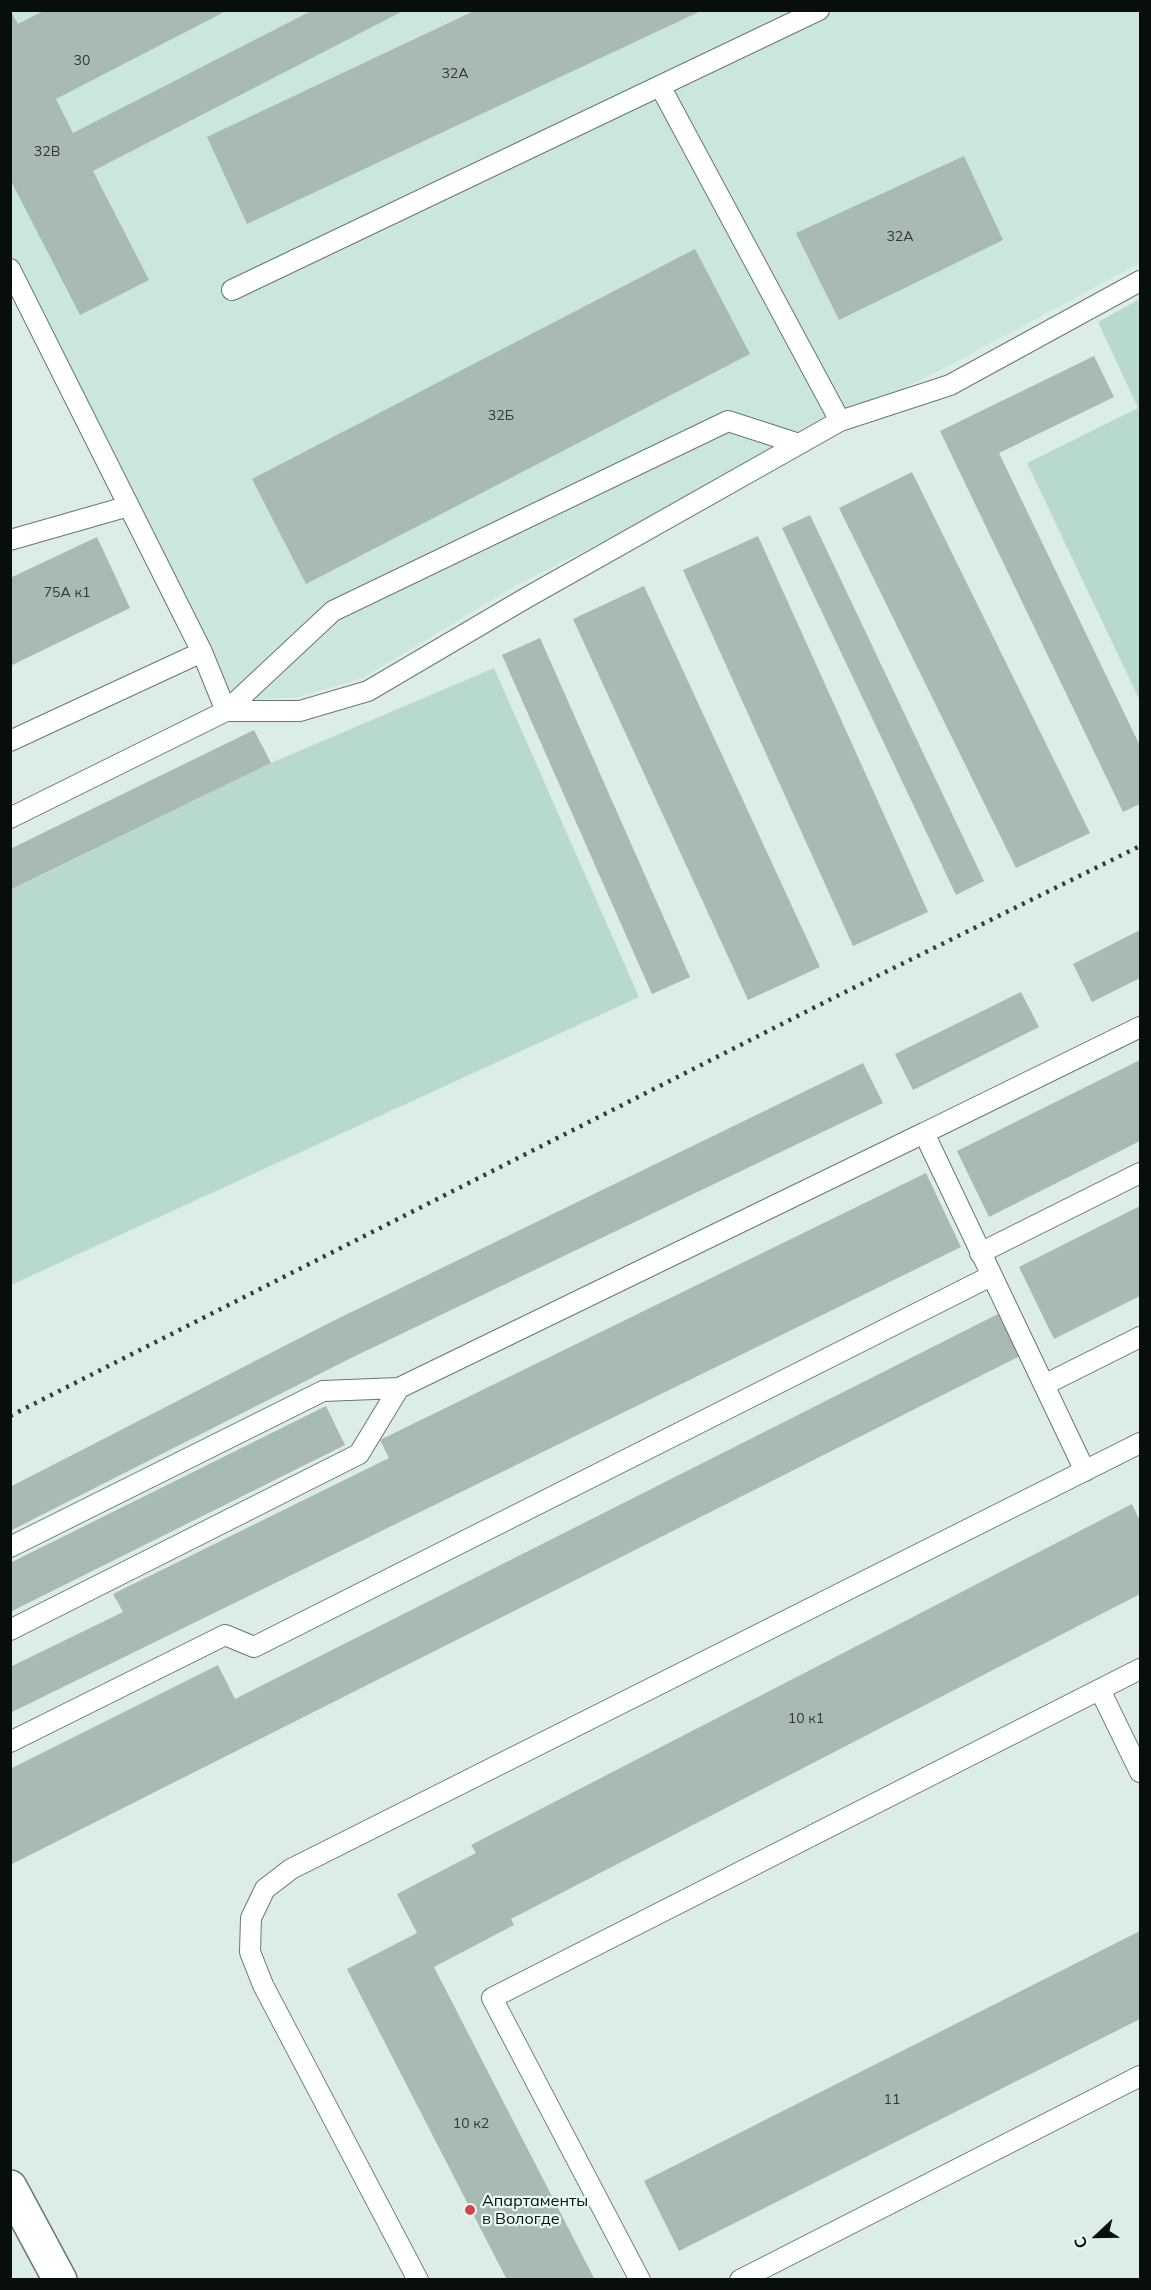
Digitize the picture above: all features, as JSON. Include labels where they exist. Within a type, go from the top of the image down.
[{"type":"main road","points":[[10,2187],[60,2280]]},
{"type":"lane","points":[[232,290],[819,10]]},
{"type":"lane","points":[[660,87],[840,421]]},
{"type":"lane","points":[[10,270],[202,652],[226,711]]},
{"type":"lane","points":[[226,711],[300,711],[368,691],[526,598],[840,421],[950,385],[1140,281]]},
{"type":"lane","points":[[10,818],[226,711],[333,611],[728,421],[799,444]]},
{"type":"lane","points":[[10,540],[129,506]]},
{"type":"lane","points":[[10,741],[202,652]]},
{"type":"lane","points":[[10,1547],[323,1391],[399,1388],[1140,1028]]},
{"type":"lane","points":[[924,1133],[1085,1471]]},
{"type":"lane","points":[[980,1253],[1140,1173]]},
{"type":"lane","points":[[10,1742],[225,1635],[254,1647],[991,1276]]},
{"type":"lane","points":[[1044,1385],[1140,1337]]},
{"type":"lane","points":[[10,1630],[359,1454],[399,1388]]},
{"type":"lane","points":[[418,2280],[263,1985],[254,1963],[250,1952],[251,1918],[264,1889],[291,1869],[1085,1471],[1140,1446]]},
{"type":"lane","points":[[640,2280],[492,1998],[1140,1669]]},
{"type":"lane","points":[[1100,1690],[1140,1772]]},
{"type":"lane","points":[[740,2280],[1140,2076]]},
{"type":"shaded area","points":[[11,11],[1140,11],[1140,263],[950,365],[513,587],[363,678],[298,697],[214,702],[202,652],[11,273]]},
{"type":"shaded area","points":[[1140,299],[1140,701],[1027,463],[1138,408],[1098,322]]},
{"type":"shaded area","points":[[494,668],[639,997],[11,1285],[11,890],[271,763]]},
{"type":"building","points":[[10,10],[18,24],[45,10],[228,10],[56,99],[73,133],[313,10],[405,10],[93,171],[149,280],[80,315],[10,179]]},
{"type":"building","points":[[476,10],[703,10],[247,224],[207,137]]},
{"type":"building","points":[[964,156],[1003,240],[839,320],[796,233]]},
{"type":"building","points":[[695,249],[750,354],[306,584],[252,479]]},
{"type":"building","points":[[1094,356],[1114,397],[999,453],[1140,746],[1140,804],[1123,812],[940,431]]},
{"type":"building","points":[[912,472],[1090,833],[1016,868],[839,508]]},
{"type":"building","points":[[810,515],[984,881],[956,895],[782,528]]},
{"type":"building","points":[[758,536],[928,912],[853,946],[683,570]]},
{"type":"building","points":[[97,537],[130,608],[10,666],[10,578]]},
{"type":"building","points":[[644,586],[820,967],[748,1000],[573,619]]},
{"type":"building","points":[[540,638],[690,977],[652,994],[502,655]]},
{"type":"building","points":[[254,730],[271,763],[10,890],[10,849]]},
{"type":"building","points":[[1140,930],[1140,978],[1092,1002],[1073,964]]},
{"type":"building","points":[[1021,992],[1039,1027],[913,1090],[895,1054]]},
{"type":"building","points":[[1140,1060],[1140,1141],[989,1217],[957,1151]]},
{"type":"building","points":[[863,1063],[883,1103],[349,1359],[10,1531],[10,1487],[331,1322]]},
{"type":"building","points":[[926,1173],[961,1247],[10,1713],[10,1667],[123,1612],[113,1594],[389,1458],[380,1440]]},
{"type":"building","points":[[1140,1206],[1140,1296],[1054,1339],[1019,1267]]},
{"type":"building","points":[[998,1314],[1020,1356],[10,1865],[10,1769],[218,1665],[235,1699]]},
{"type":"building","points":[[326,1406],[345,1445],[10,1612],[10,1563]]},
{"type":"building","points":[[1132,1504],[1140,1521],[1140,1594],[511,1919],[514,1925],[434,1967],[595,2280],[507,2280],[347,1969],[417,1933],[397,1894],[476,1853],[471,1845]]},
{"type":"building","points":[[1140,1931],[1140,2019],[679,2251],[644,2181]]},
{"type":"railway","points":[[10,1416],[837,996],[1140,846]]},
{"type":"place","name":"Апартаменты в Вологде","points":[[470,2210]]}]
